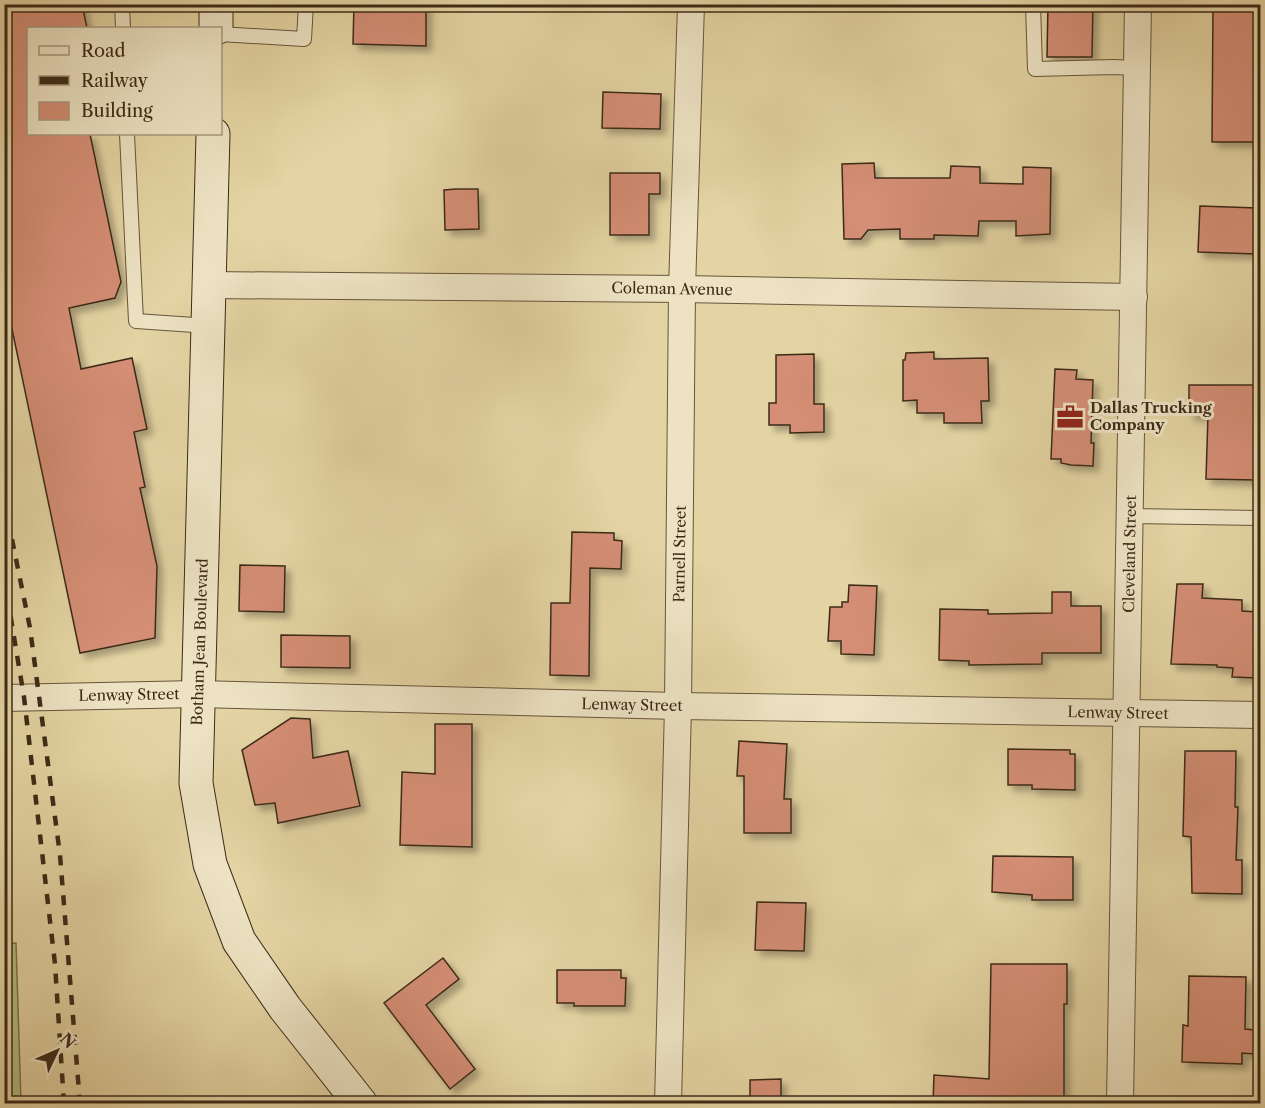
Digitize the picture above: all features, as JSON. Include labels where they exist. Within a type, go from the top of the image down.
[{"type":"main road","points":[[216,4],[216,27]]},
{"type":"main road","name":"Botham Jean Boulevard","points":[[213,135],[196,783],[210,864],[238,941],[285,1008],[361,1104]]},
{"type":"street","name":"Parnell Street","points":[[668,1104],[678,706],[682,289],[691,4]]},
{"type":"street","name":"Cleveland Street","points":[[1120,1104],[1138,4]]},
{"type":"street","name":"Coleman Avenue","points":[[210,285],[682,289],[1134,297]]},
{"type":"street","name":"Lenway Street","points":[[4,698],[198,694],[678,706],[1260,715]]},
{"type":"lane","points":[[122,4],[123,27]]},
{"type":"lane","points":[[222,34],[304,39],[306,4]]},
{"type":"lane","points":[[1033,4],[1035,69],[1137,68]]},
{"type":"lane","points":[[127,135],[136,321],[209,326]]},
{"type":"lane","points":[[1131,516],[1260,518]]},
{"type":"green space","points":[[16,943],[21,1103],[5,1103],[5,944]]},
{"type":"building","points":[[4,4],[82,4],[87,27],[27,27],[27,135],[90,135],[121,282],[115,298],[69,308],[81,369],[132,358],[147,429],[134,432],[145,487],[140,488],[157,566],[155,638],[80,653],[4,291]]},
{"type":"building","points":[[354,4],[426,4],[426,46],[353,44]]},
{"type":"building","points":[[1048,4],[1093,4],[1092,57],[1047,57]]},
{"type":"building","points":[[1213,4],[1260,4],[1258,142],[1212,142]]},
{"type":"building","points":[[603,92],[661,94],[660,129],[602,128]]},
{"type":"building","points":[[874,163],[875,178],[950,178],[951,166],[980,167],[980,183],[1023,184],[1023,167],[1051,168],[1050,234],[1016,236],[1016,221],[979,221],[978,236],[934,235],[934,239],[900,239],[900,229],[868,230],[861,239],[844,239],[842,164]]},
{"type":"building","points":[[610,173],[660,173],[660,194],[649,194],[649,235],[610,235]]},
{"type":"building","points":[[478,189],[479,229],[445,230],[444,190]]},
{"type":"building","points":[[1200,206],[1257,208],[1256,254],[1198,252]]},
{"type":"building","points":[[934,352],[934,359],[988,358],[989,401],[981,401],[982,423],[944,423],[944,413],[917,413],[917,400],[903,401],[903,360],[905,360],[906,353]]},
{"type":"building","points":[[814,354],[814,404],[824,404],[824,432],[790,433],[790,425],[769,425],[769,403],[776,403],[776,355]]},
{"type":"building","points":[[1055,369],[1077,370],[1076,379],[1093,380],[1091,443],[1094,443],[1093,466],[1071,465],[1061,463],[1061,459],[1051,459]]},
{"type":"building","points":[[1189,385],[1260,385],[1256,480],[1206,479],[1208,415],[1189,415]]},
{"type":"building","points":[[572,532],[614,533],[614,540],[622,541],[621,569],[590,568],[589,676],[550,675],[551,603],[570,603]]},
{"type":"building","points":[[240,565],[285,566],[284,612],[239,611]]},
{"type":"building","points":[[1177,584],[1203,584],[1202,598],[1242,600],[1242,611],[1258,612],[1258,678],[1232,677],[1233,668],[1217,667],[1217,665],[1171,664]]},
{"type":"building","points":[[849,585],[877,586],[874,655],[841,654],[841,641],[828,641],[830,607],[842,607],[842,602],[848,602]]},
{"type":"building","points":[[1052,592],[1071,592],[1071,606],[1101,606],[1101,653],[1042,653],[1042,664],[969,665],[969,661],[939,660],[940,609],[988,610],[988,614],[1052,613]]},
{"type":"building","points":[[281,635],[350,636],[350,668],[281,667]]},
{"type":"building","points":[[291,718],[310,719],[313,758],[348,751],[360,806],[278,823],[275,803],[255,805],[242,750]]},
{"type":"building","points":[[435,724],[472,724],[472,847],[400,845],[402,772],[435,774]]},
{"type":"building","points":[[739,741],[787,744],[784,799],[791,799],[791,833],[744,833],[744,776],[737,776]]},
{"type":"building","points":[[1008,749],[1070,750],[1070,754],[1075,754],[1075,790],[1032,789],[1032,785],[1008,785]]},
{"type":"building","points":[[1185,751],[1236,751],[1235,807],[1238,807],[1236,860],[1242,860],[1242,894],[1192,893],[1191,837],[1183,836]]},
{"type":"building","points":[[993,856],[1073,857],[1073,900],[1032,900],[1032,895],[992,892]]},
{"type":"building","points":[[757,902],[806,903],[804,951],[755,950]]},
{"type":"building","points":[[443,958],[459,979],[426,1005],[475,1069],[450,1089],[384,1003]]},
{"type":"building","points":[[991,964],[1067,964],[1067,1004],[1064,1004],[1064,1104],[933,1104],[934,1075],[989,1079]]},
{"type":"building","points":[[557,970],[621,970],[621,978],[626,978],[625,1006],[574,1006],[574,1003],[557,1003]]},
{"type":"building","points":[[1189,976],[1246,977],[1245,1029],[1255,1030],[1254,1054],[1242,1053],[1242,1064],[1182,1062],[1183,1025],[1188,1026]]},
{"type":"building","points":[[781,1079],[781,1104],[750,1104],[750,1080]]},
{"type":"railway","points":[[4,500],[30,628],[60,855],[80,1104]]},
{"type":"railway","points":[[4,577],[24,697],[55,964],[64,1104]]},
{"type":"place","name":"Dallas Trucking Company","points":[[1070,417]]}]
